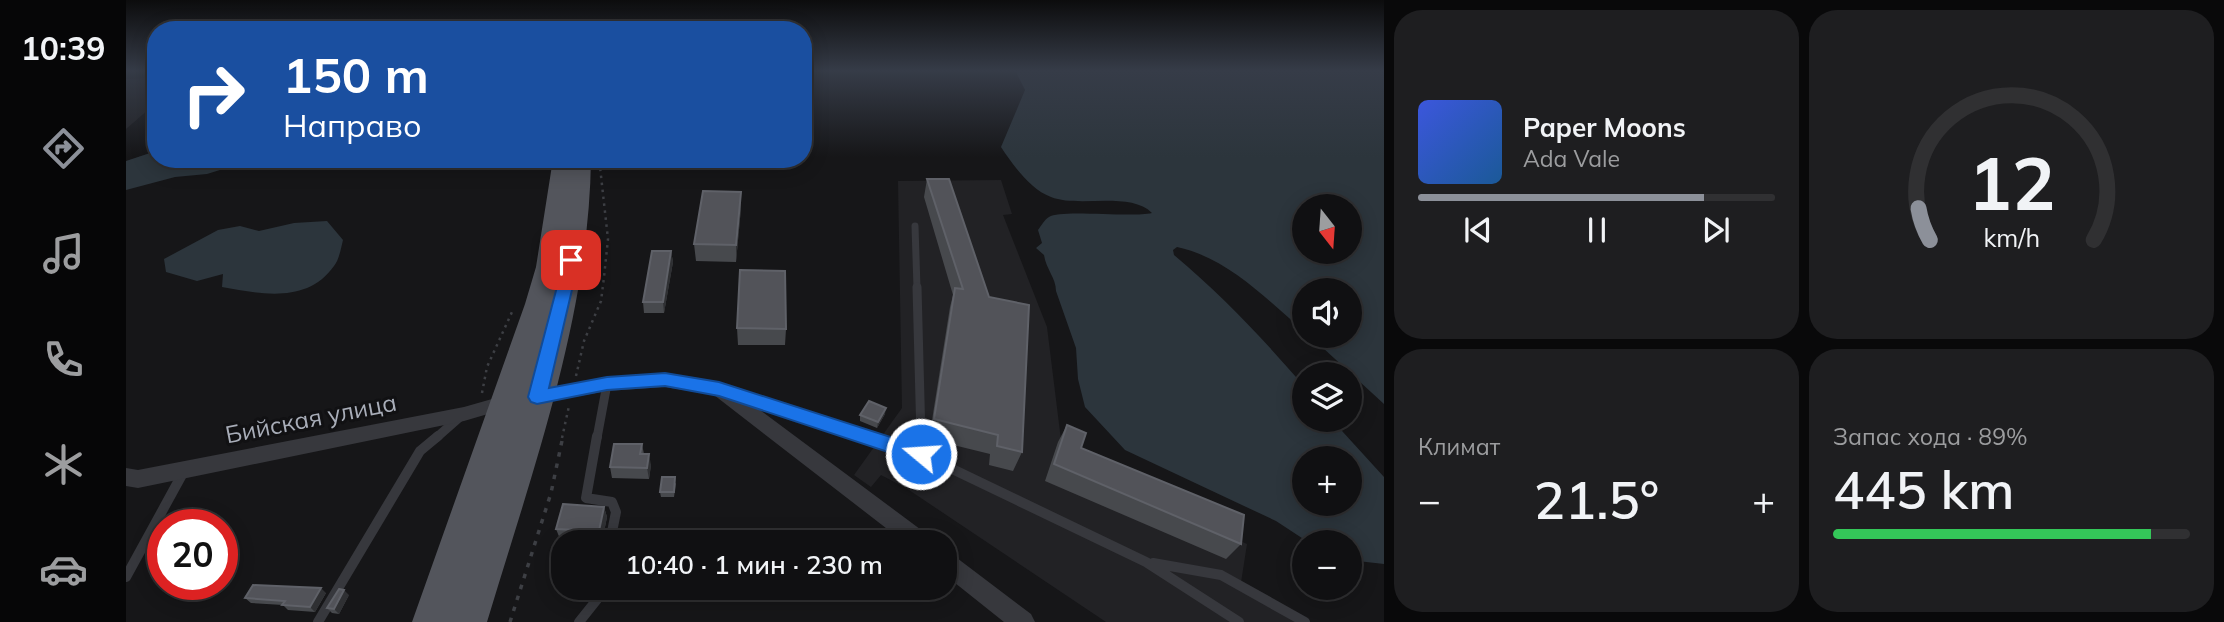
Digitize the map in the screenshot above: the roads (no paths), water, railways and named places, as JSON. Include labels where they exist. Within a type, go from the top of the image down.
[{"type":"main road","points":[[431,622],[548,267],[563,168]]},
{"type":"main road","points":[[468,622],[537,397],[565,295],[575,240],[580,168]]},
{"type":"street","name":"Бийская улица","points":[[126,477],[138,479],[607,384],[665,380],[719,389]]},
{"type":"street","points":[[719,389],[904,530]]},
{"type":"street","points":[[957,571],[1023,622]]},
{"type":"lane","points":[[915,226],[921,454]]},
{"type":"lane","points":[[607,384],[586,498],[612,502],[616,512],[612,530]]},
{"type":"lane","points":[[719,389],[921,454],[1146,562],[1239,622]]},
{"type":"lane","points":[[318,622],[421,452],[464,414]]},
{"type":"lane","points":[[126,577],[185,469]]},
{"type":"lane","points":[[1146,562],[1221,575],[1306,622]]},
{"type":"lane","points":[[579,622],[597,600]]}]
